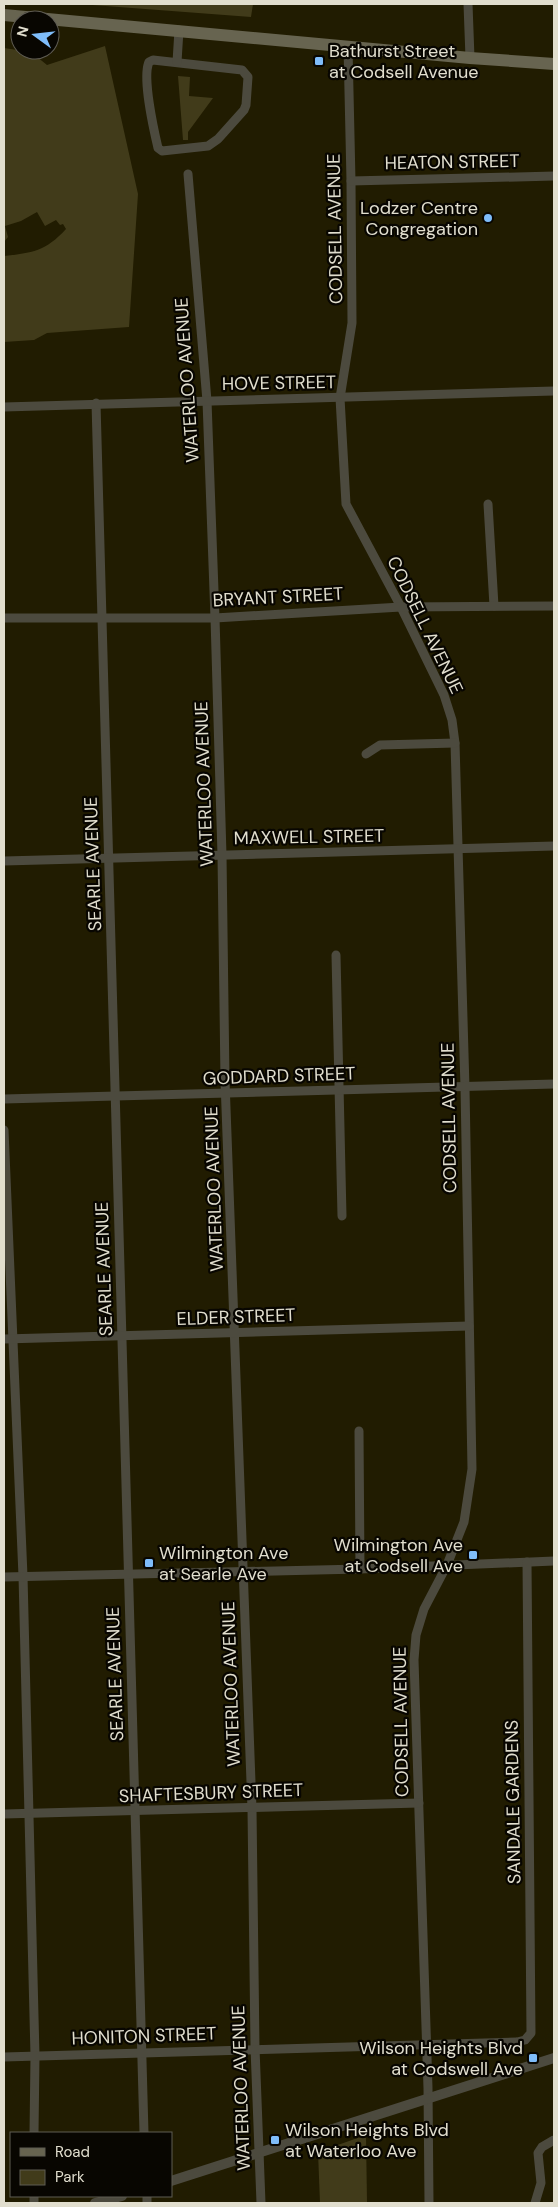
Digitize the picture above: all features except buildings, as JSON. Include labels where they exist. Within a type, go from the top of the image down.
[{"type":"main road","points":[[4,15],[554,64]]},
{"type":"street","points":[[468,4],[470,58]]},
{"type":"street","points":[[177,62],[179,30]]},
{"type":"street","name":"CODSELL AVENUE","points":[[348,47],[352,323],[340,398],[346,504],[402,607],[444,695],[452,720],[455,743],[465,1088],[472,1469],[464,1522],[447,1565],[424,1609],[416,1635],[414,1660],[428,2099],[429,2203]]},
{"type":"street","points":[[153,60],[177,62],[242,70],[248,77],[246,105],[238,118],[213,144],[171,152],[162,151],[158,148],[150,110],[147,66],[153,60]]},
{"type":"street","name":"WATERLOO AVENUE","points":[[188,174],[207,401],[215,618],[222,855],[226,1093],[252,1809],[255,2048],[261,2203]]},
{"type":"street","name":"HEATON STREET","points":[[351,181],[554,176]]},
{"type":"street","name":"HOVE STREET","points":[[4,407],[554,392]]},
{"type":"street","name":"SEARLE AVENUE","points":[[96,403],[144,2132]]},
{"type":"street","points":[[488,504],[494,606]]},
{"type":"street","name":"BRYANT STREET","points":[[4,618],[215,618],[402,607],[554,606]]},
{"type":"street","points":[[366,754],[380,745],[455,743]]},
{"type":"street","name":"MAXWELL STREET","points":[[4,861],[554,846]]},
{"type":"street","points":[[336,955],[341,1090],[342,1216]]},
{"type":"street","name":"GODDARD STREET","points":[[4,1100],[554,1084]]},
{"type":"street","points":[[4,1130],[8,1339],[23,1576],[34,2056],[34,2132]]},
{"type":"street","name":"ELDER STREET","points":[[8,1339],[469,1326]]},
{"type":"street","points":[[359,1431],[360,1568]]},
{"type":"street","points":[[4,1577],[554,1561]]},
{"type":"street","name":"SANDALE GARDENS","points":[[525,2040],[531,2033],[527,1562]]},
{"type":"street","name":"SHAFTESBURY STREET","points":[[4,1814],[252,1809],[419,1803]]},
{"type":"street","name":"HONITON STREET","points":[[4,2057],[426,2043],[517,2042],[525,2040]]},
{"type":"street","points":[[172,2180],[554,2058]]},
{"type":"street","points":[[535,2203],[541,2183],[538,2153],[542,2147],[554,2140]]},
{"type":"street","points":[[96,2203],[118,2197]]},
{"type":"green space","points":[[79,4],[253,4],[251,17]]},
{"type":"green space","points":[[105,46],[138,194],[129,327],[47,333],[34,340],[4,342],[4,256],[38,250],[52,242],[66,229],[63,224],[60,225],[56,220],[45,226],[37,212],[21,221],[5,226],[8,237],[4,242],[4,48],[10,49],[10,60],[41,60],[47,65]]},
{"type":"green space","points":[[178,76],[190,77],[189,96],[213,98],[188,132],[188,140],[183,140]]},
{"type":"green space","points":[[366,2135],[367,2203],[320,2203],[318,2152]]},
{"type":"place","name":"Bathurst Street at Codsell Avenue","points":[[319,61]]},
{"type":"place","name":"Lodzer Centre Congregation","points":[[488,218]]},
{"type":"place","name":"Wilmington Ave at Codsell Ave","points":[[473,1555]]},
{"type":"place","name":"Wilmington Ave at Searle Ave","points":[[149,1563]]},
{"type":"place","name":"Wilson Heights Blvd at Codswell Ave","points":[[533,2058]]},
{"type":"place","name":"Wilson Heights Blvd at Waterloo Ave","points":[[275,2140]]}]
